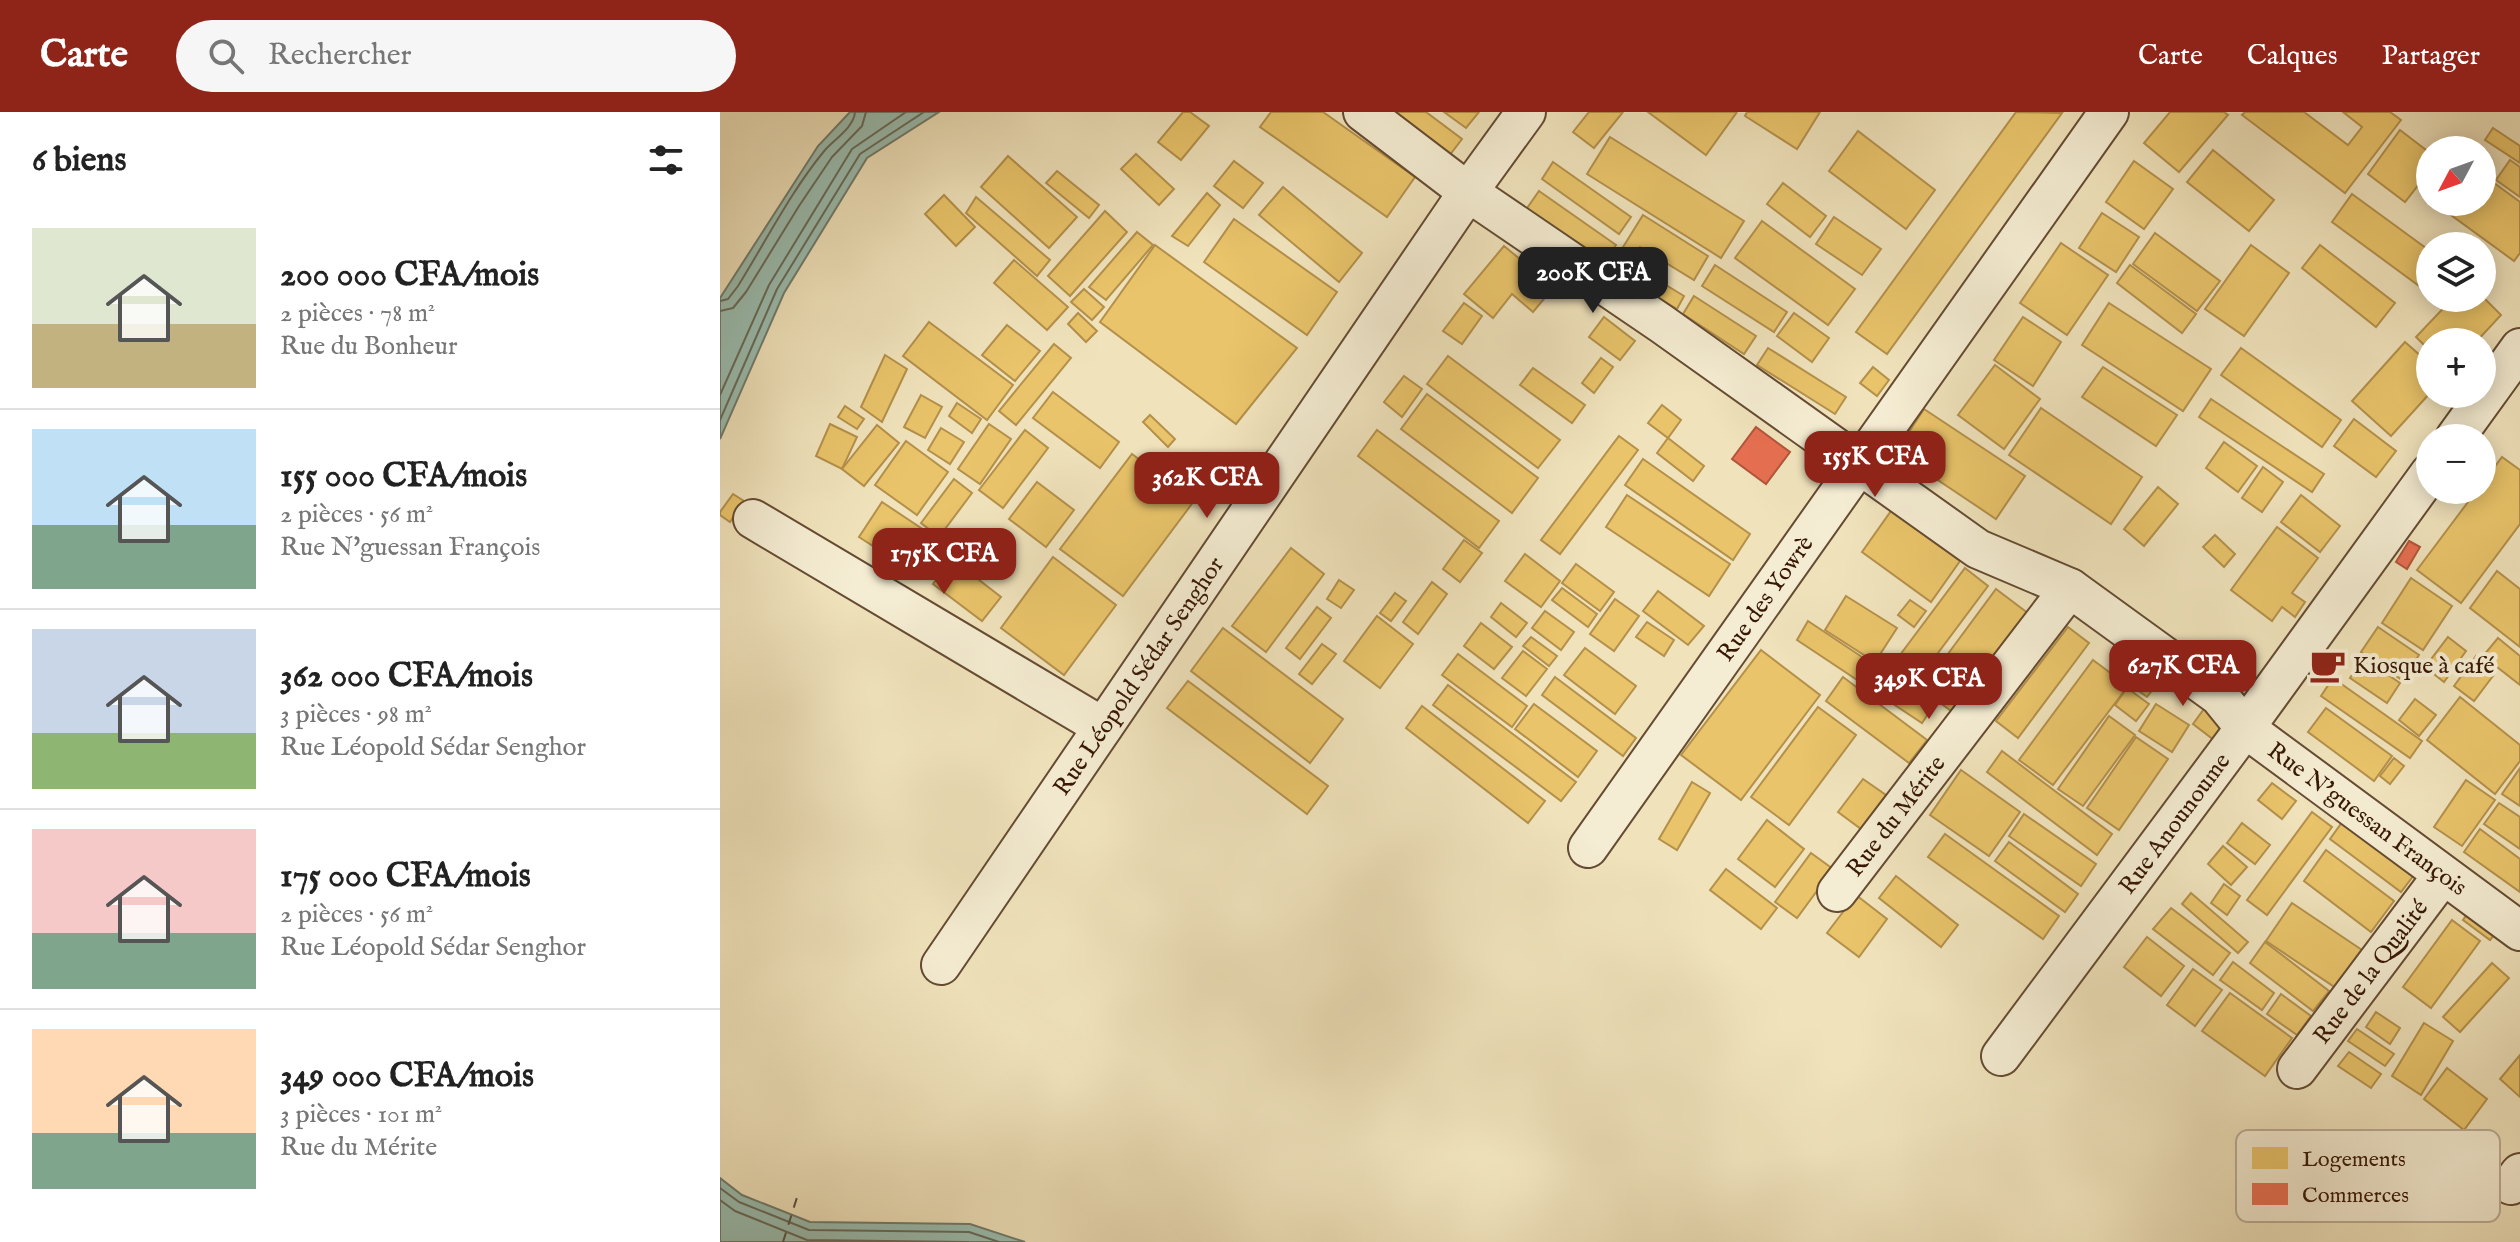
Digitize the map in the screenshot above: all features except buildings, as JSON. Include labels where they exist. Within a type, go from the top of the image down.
[{"type":"street","name":"Rue N'guessan François","points":[[1363,112],[1468,192],[1978,549],[2070,588],[2219,696],[2245,728],[2520,931]]},
{"type":"street","name":"Rue Léopold Sédar Senghor","points":[[941,965],[1468,192],[1526,112]]},
{"type":"street","name":"Rue des Yowrè","points":[[1588,848],[2109,112]]},
{"type":"street","points":[[2465,424],[2520,348]]},
{"type":"street","name":"Rue Anounoume","points":[[2001,1056],[2416,492]]},
{"type":"street","points":[[753,519],[1103,727]]},
{"type":"street","name":"Rue du Mérite","points":[[1837,892],[2070,588]]},
{"type":"street","name":"Rue de la Qualité","points":[[2297,1069],[2443,875]]},
{"type":"water","points":[[850,112],[939,112],[867,158],[784,293],[720,439],[720,298],[818,146]]},
{"type":"water","points":[[720,1178],[742,1195],[810,1222],[970,1224],[1025,1242],[720,1242]]},
{"type":"ferry route","points":[[783,1242],[799,1191]]},
{"type":"place","name":"Kiosque à café","points":[[2327,665]]}]
